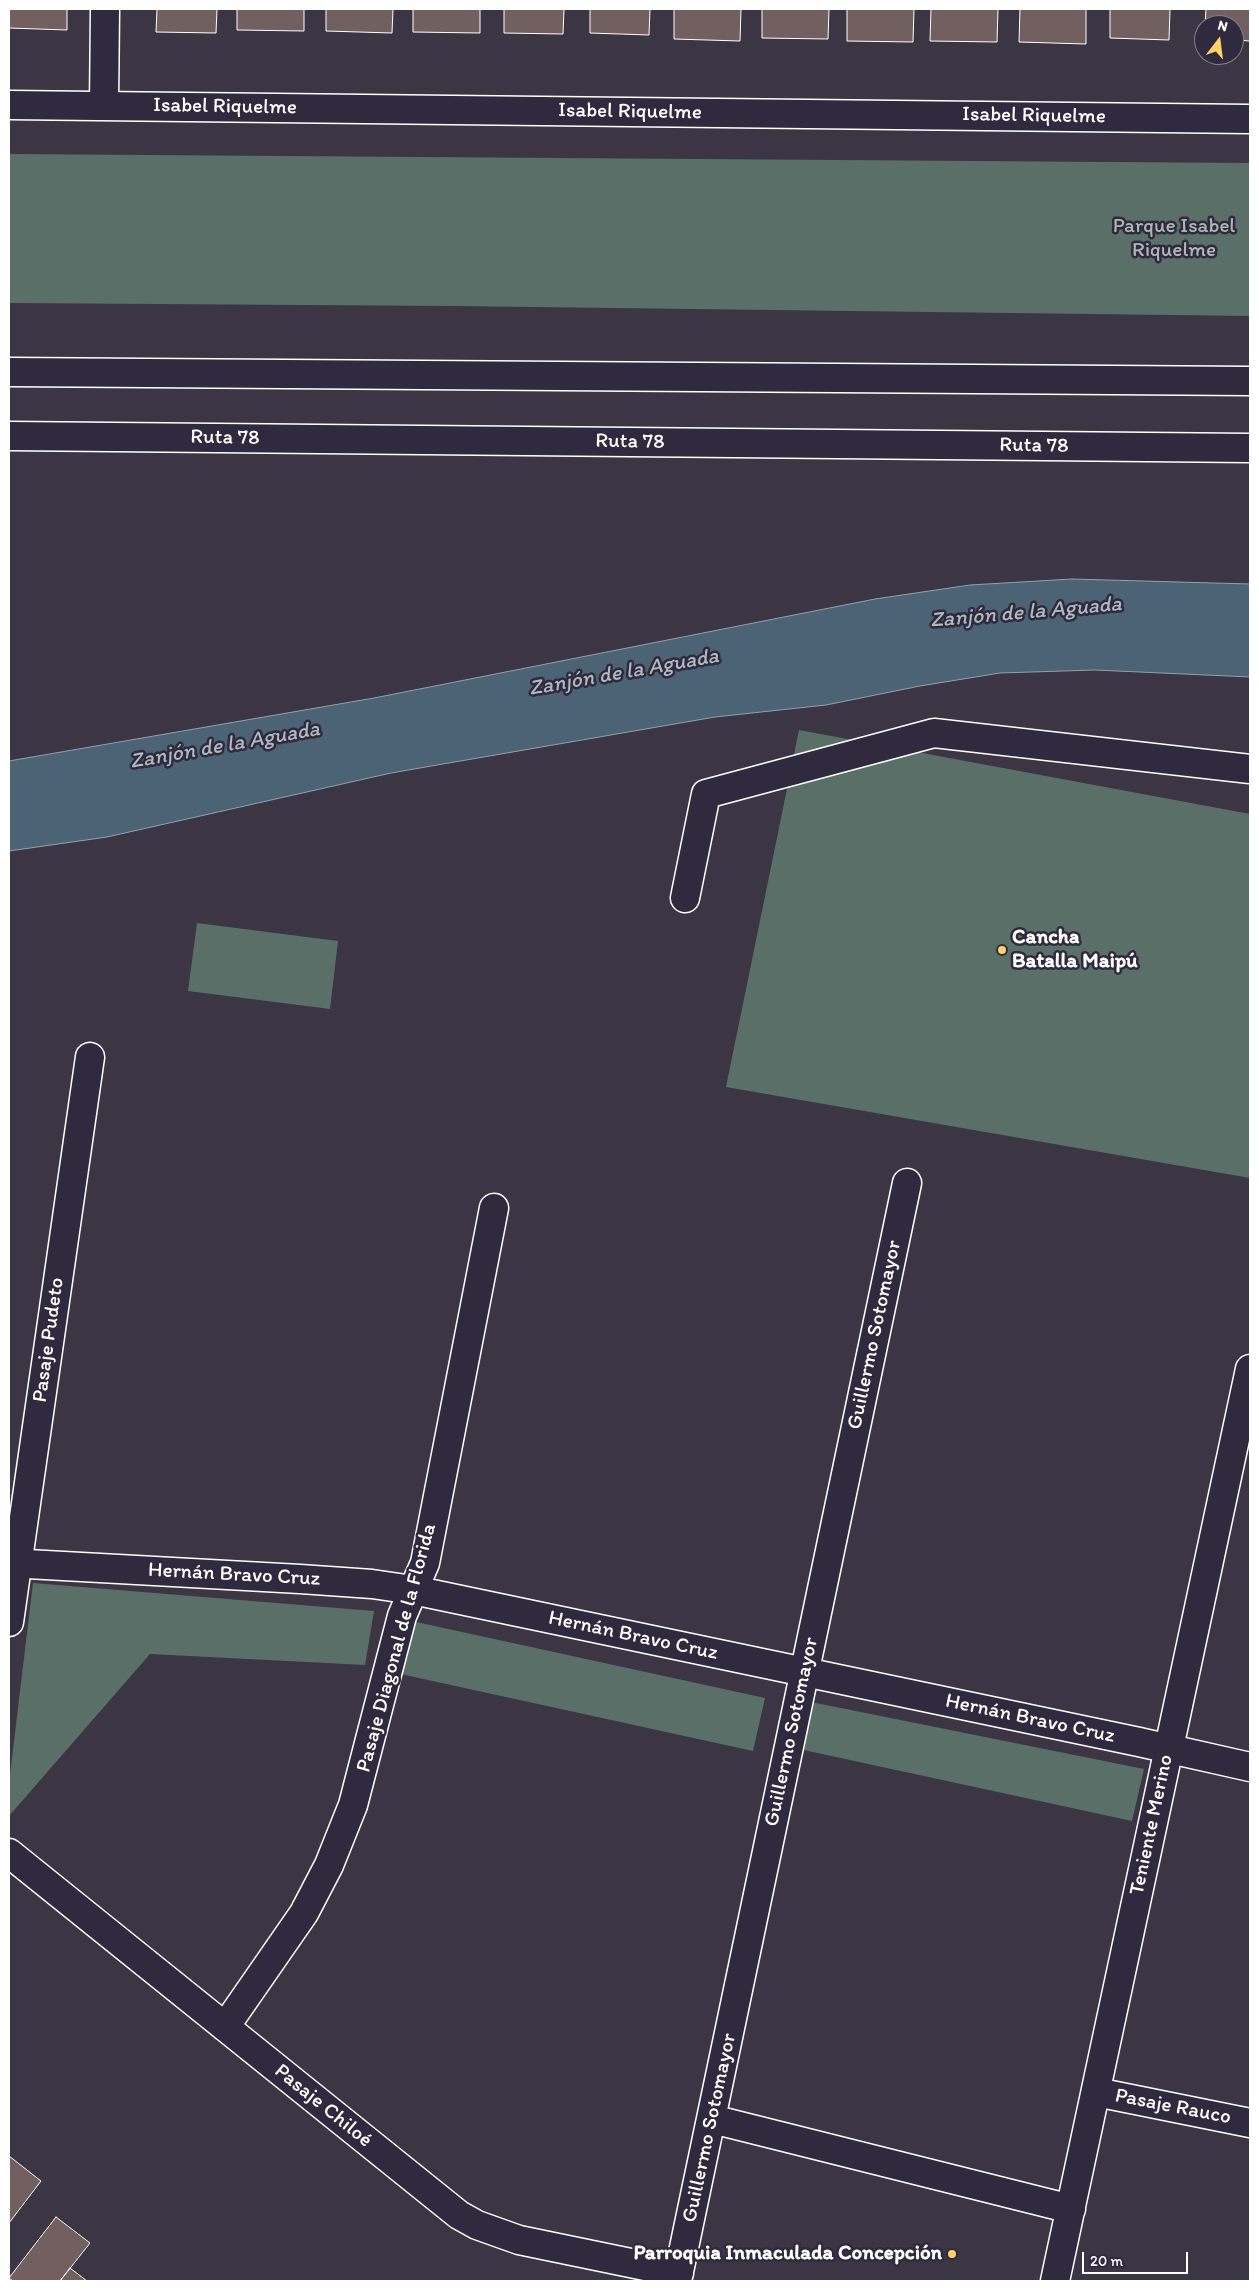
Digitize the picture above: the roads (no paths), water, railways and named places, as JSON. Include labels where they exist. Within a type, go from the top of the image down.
[{"type":"main road","points":[[104,106],[105,9]]},
{"type":"main road","name":"Isabel Riquelme","points":[[9,105],[1250,119]]},
{"type":"main road","points":[[9,372],[1250,381]]},
{"type":"main road","name":"Ruta 78","points":[[9,436],[1250,448]]},
{"type":"main road","points":[[685,898],[706,794],[934,732],[1250,769]]},
{"type":"main road","name":"Pasaje Pudeto","points":[[9,1622],[13,1563],[90,1057]]},
{"type":"main road","name":"Guillermo Sotomayor","points":[[678,2277],[907,1183]]},
{"type":"main road","name":"Pasaje Diagonal de la Florida","points":[[225,2028],[304,1913],[329,1865],[353,1805],[402,1616],[424,1564],[494,1208]]},
{"type":"main road","name":"Teniente Merino","points":[[1055,2281],[1168,1749],[1242,1440],[1250,1368]]},
{"type":"main road","name":"Hernán Bravo Cruz","points":[[13,1563],[300,1579],[372,1584],[413,1590],[1250,1767]]},
{"type":"main road","name":"Pasaje Chiloé","points":[[9,1853],[442,2203],[477,2225],[519,2240],[678,2277]]},
{"type":"main road","name":"Pasaje Rauco","points":[[1096,2092],[1250,2123]]},
{"type":"main road","points":[[712,2119],[1070,2209]]},
{"type":"water","name":"Zanjón de la Aguada","points":[[1072,579],[1250,584],[1250,677],[1095,670],[1000,673],[920,686],[826,705],[715,717],[391,773],[107,837],[9,851],[9,761],[374,698],[875,599],[970,585]]},
{"type":"place","name":"Cancha Batalla Maipú","points":[[1002,950]]},
{"type":"place","name":"Parroquia Inmaculada Concepción","points":[[952,2254]]},
{"type":"park label","name":"Parque Isabel Riquelme","points":[[1174,239]]}]
